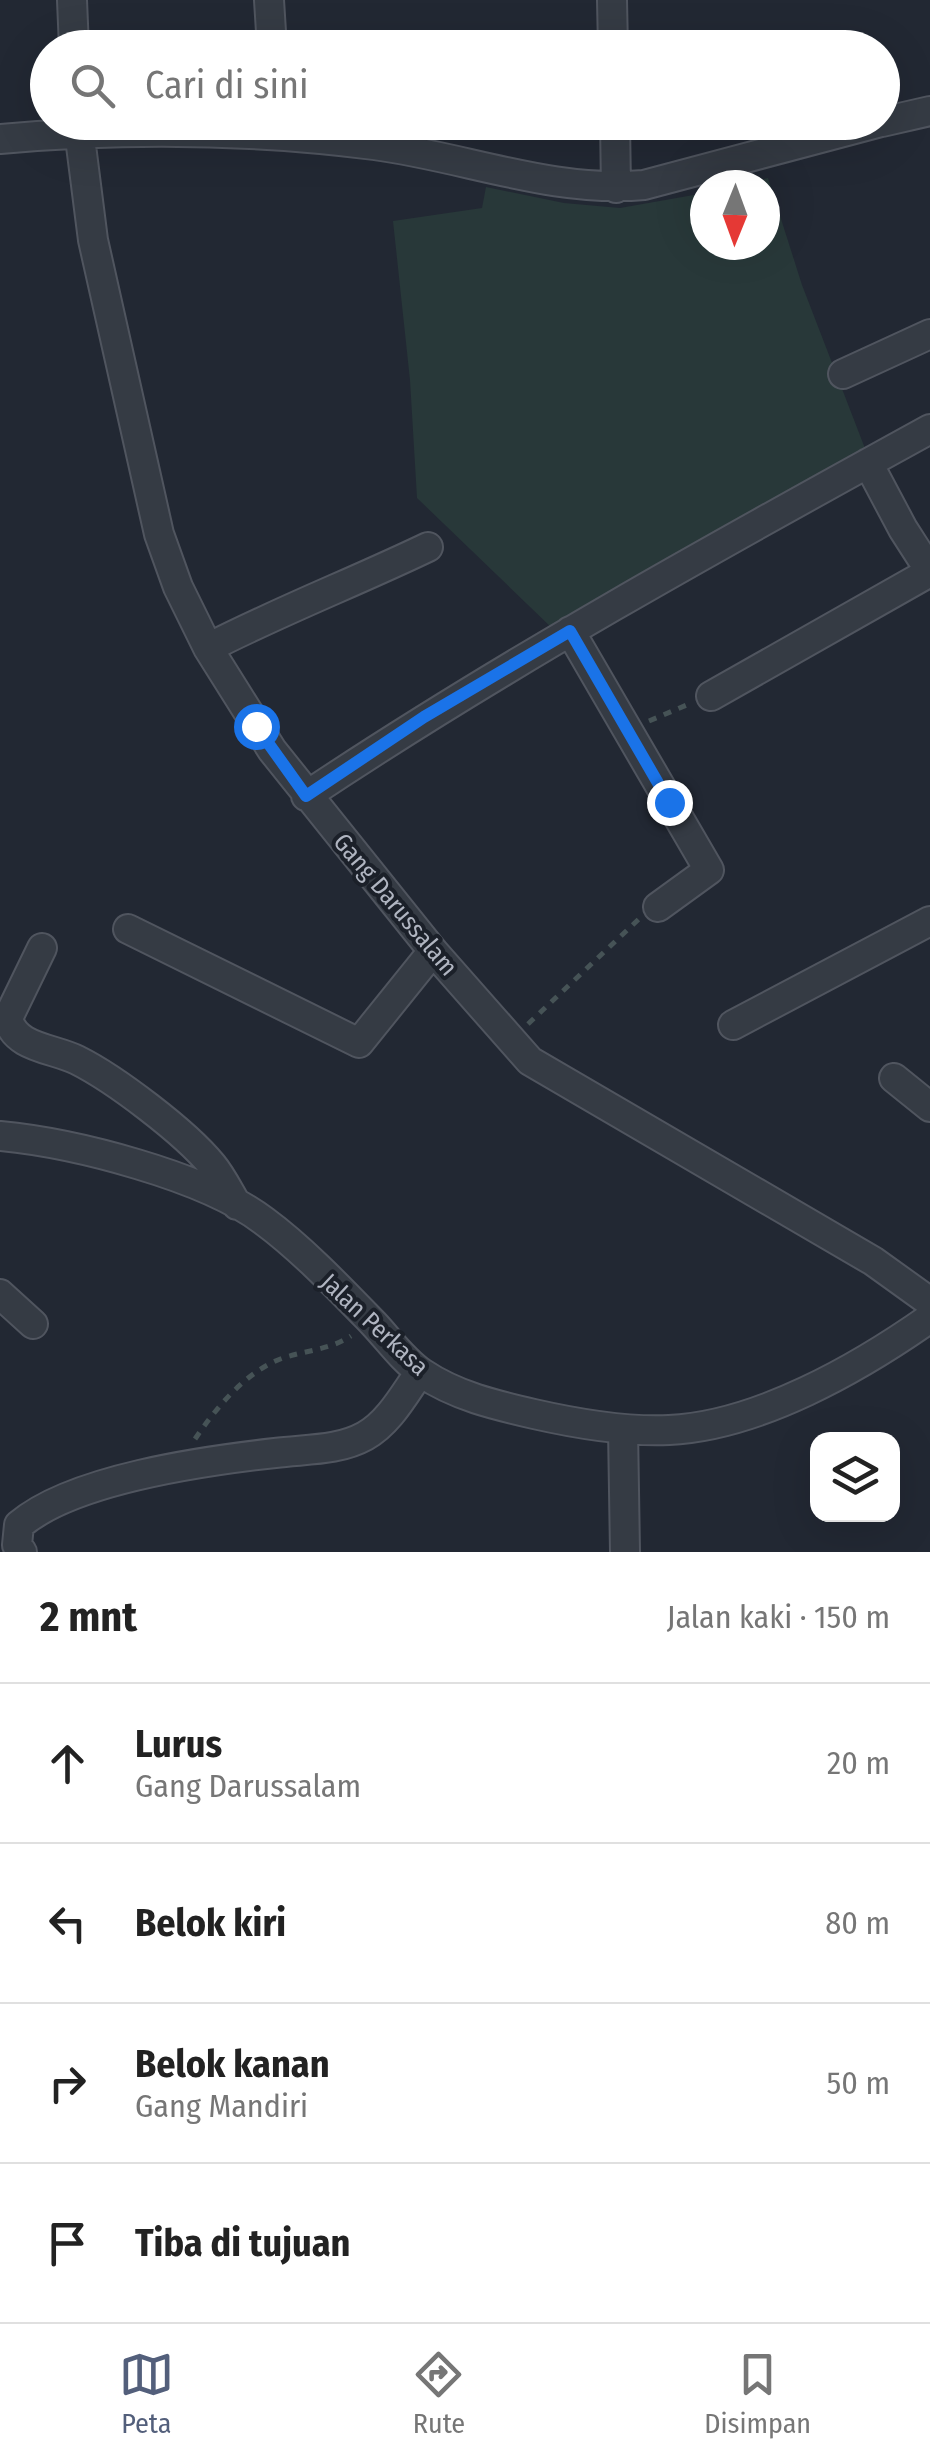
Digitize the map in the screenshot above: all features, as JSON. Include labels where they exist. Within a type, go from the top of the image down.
[{"type":"street","points":[[72,0],[73,30]]},
{"type":"street","points":[[269,0],[271,30]]},
{"type":"street","points":[[612,0],[613,30]]},
{"type":"street","points":[[900,118],[930,111]]},
{"type":"street","points":[[0,140],[30,135]]},
{"type":"street","name":"Gang Darussalam","points":[[81,140],[94,240],[160,534],[178,587],[208,648],[272,750],[433,951],[530,1061],[873,1261],[930,1302]]},
{"type":"street","points":[[346,140],[546,182],[616,188],[644,186],[815,140]]},
{"type":"street","points":[[615,140],[616,188]]},
{"type":"street","points":[[843,374],[930,334]]},
{"type":"street","points":[[306,796],[424,717],[930,428]]},
{"type":"street","points":[[711,696],[930,572],[868,462]]},
{"type":"street","points":[[208,648],[270,616],[326,596],[428,547]]},
{"type":"street","points":[[570,631],[709,870],[658,907]]},
{"type":"street","points":[[732,1024],[930,921]]},
{"type":"street","points":[[128,929],[358,1043],[433,951]]},
{"type":"street","points":[[42,948],[8,1018],[10,1030],[18,1038],[78,1060],[158,1114],[212,1165],[238,1206]]},
{"type":"street","points":[[894,1078],[930,1107]]},
{"type":"street","name":"Jalan Perkasa","points":[[0,1136],[78,1148],[200,1186],[263,1220],[420,1372],[476,1401],[548,1418],[671,1430],[722,1422],[808,1391],[884,1350],[930,1318]]},
{"type":"street","points":[[0,1294],[34,1324]]},
{"type":"street","points":[[22,1552],[17,1545],[19,1526],[38,1509],[171,1468],[340,1446],[368,1434],[390,1414],[420,1372]]},
{"type":"street","points":[[623,1428],[625,1552]]},
{"type":"path","points":[[630,733],[663,712],[711,696]]},
{"type":"path","points":[[512,1040],[632,922],[658,907]]},
{"type":"path","points":[[171,1468],[215,1409],[260,1369],[282,1358],[335,1346],[355,1334],[361,1311]]},
{"type":"shaded area","points":[[486,187],[564,203],[620,208],[690,196],[690,260],[780,260],[780,216],[802,285],[866,451],[554,630],[417,498],[410,380],[393,221],[482,208]]},
{"type":"route","points":[[256,726],[306,796],[424,717],[570,631],[669,802]]}]
